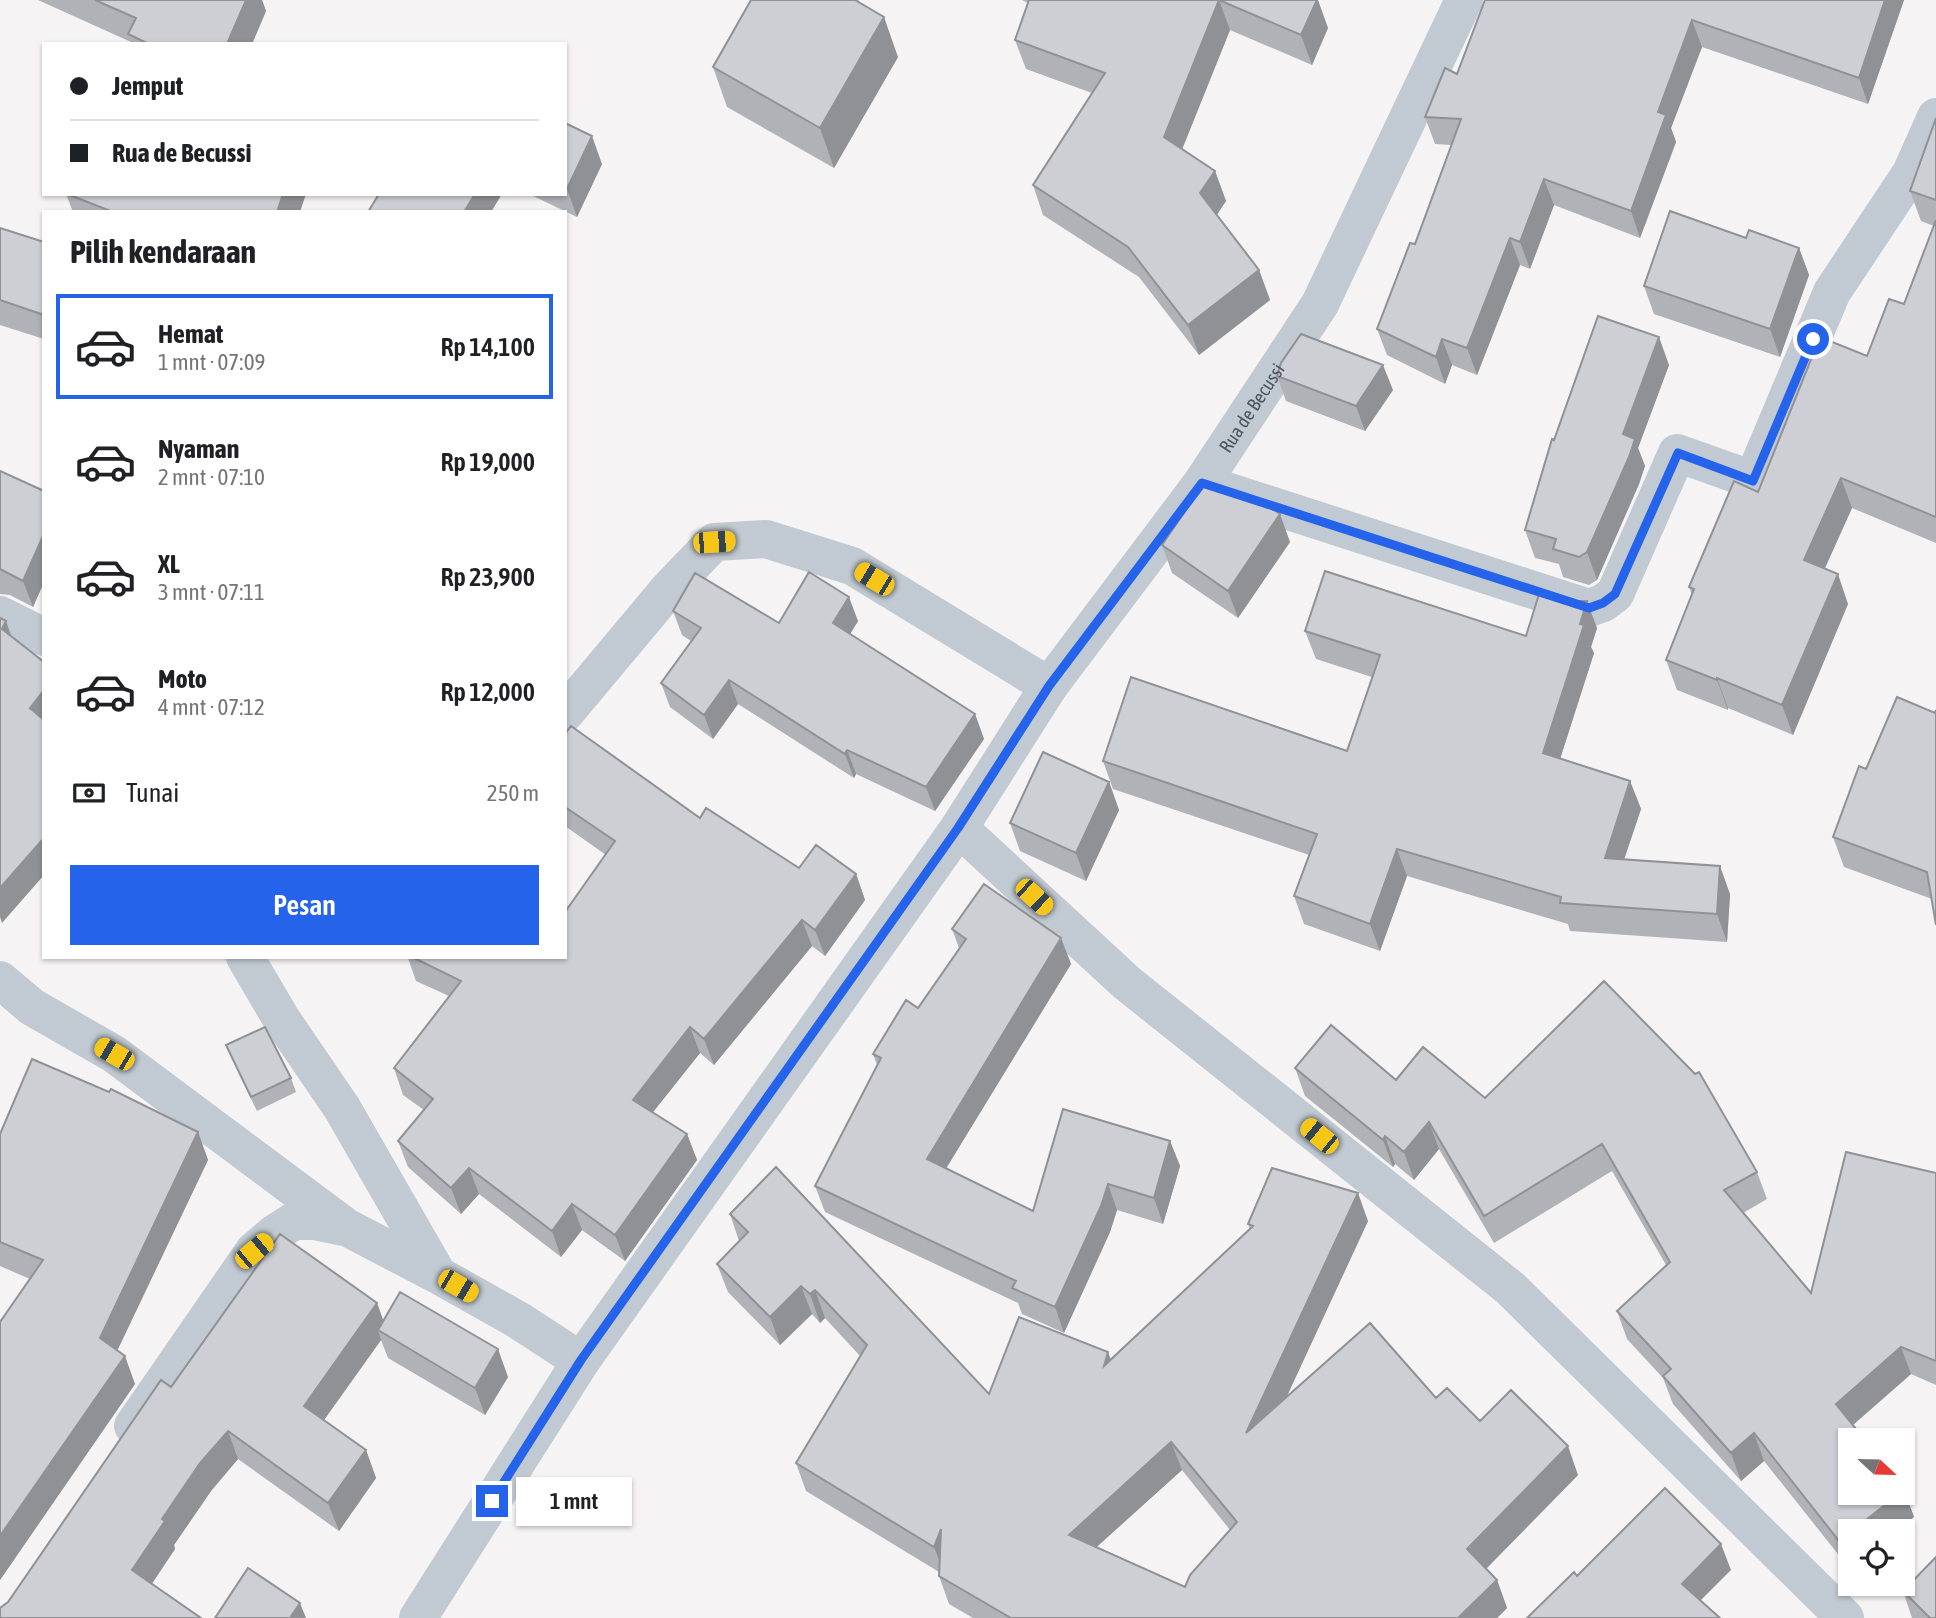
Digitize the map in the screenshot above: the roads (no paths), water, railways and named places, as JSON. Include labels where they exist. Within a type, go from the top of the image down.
[{"type":"street","name":"Rua de Becussi","points":[[418,1618],[581,1360],[958,828],[1049,686],[1202,483],[1320,304],[1464,0]]},
{"type":"street","points":[[1202,483],[1589,608],[1603,603],[1615,594],[1678,453],[1753,481],[1832,292],[1911,173],[1936,117]]},
{"type":"street","points":[[567,711],[668,590],[714,542],[765,539],[852,566],[1049,686]]},
{"type":"street","points":[[0,615],[42,637]]},
{"type":"street","points":[[958,828],[1127,984],[1510,1288],[1845,1618]]},
{"type":"street","points":[[247,959],[282,1020],[342,1108],[438,1275]]},
{"type":"street","points":[[0,980],[32,1007],[114,1054],[348,1228],[518,1320],[581,1360]]},
{"type":"street","points":[[114,1453],[254,1251],[294,1221],[314,1221],[348,1228]]}]
